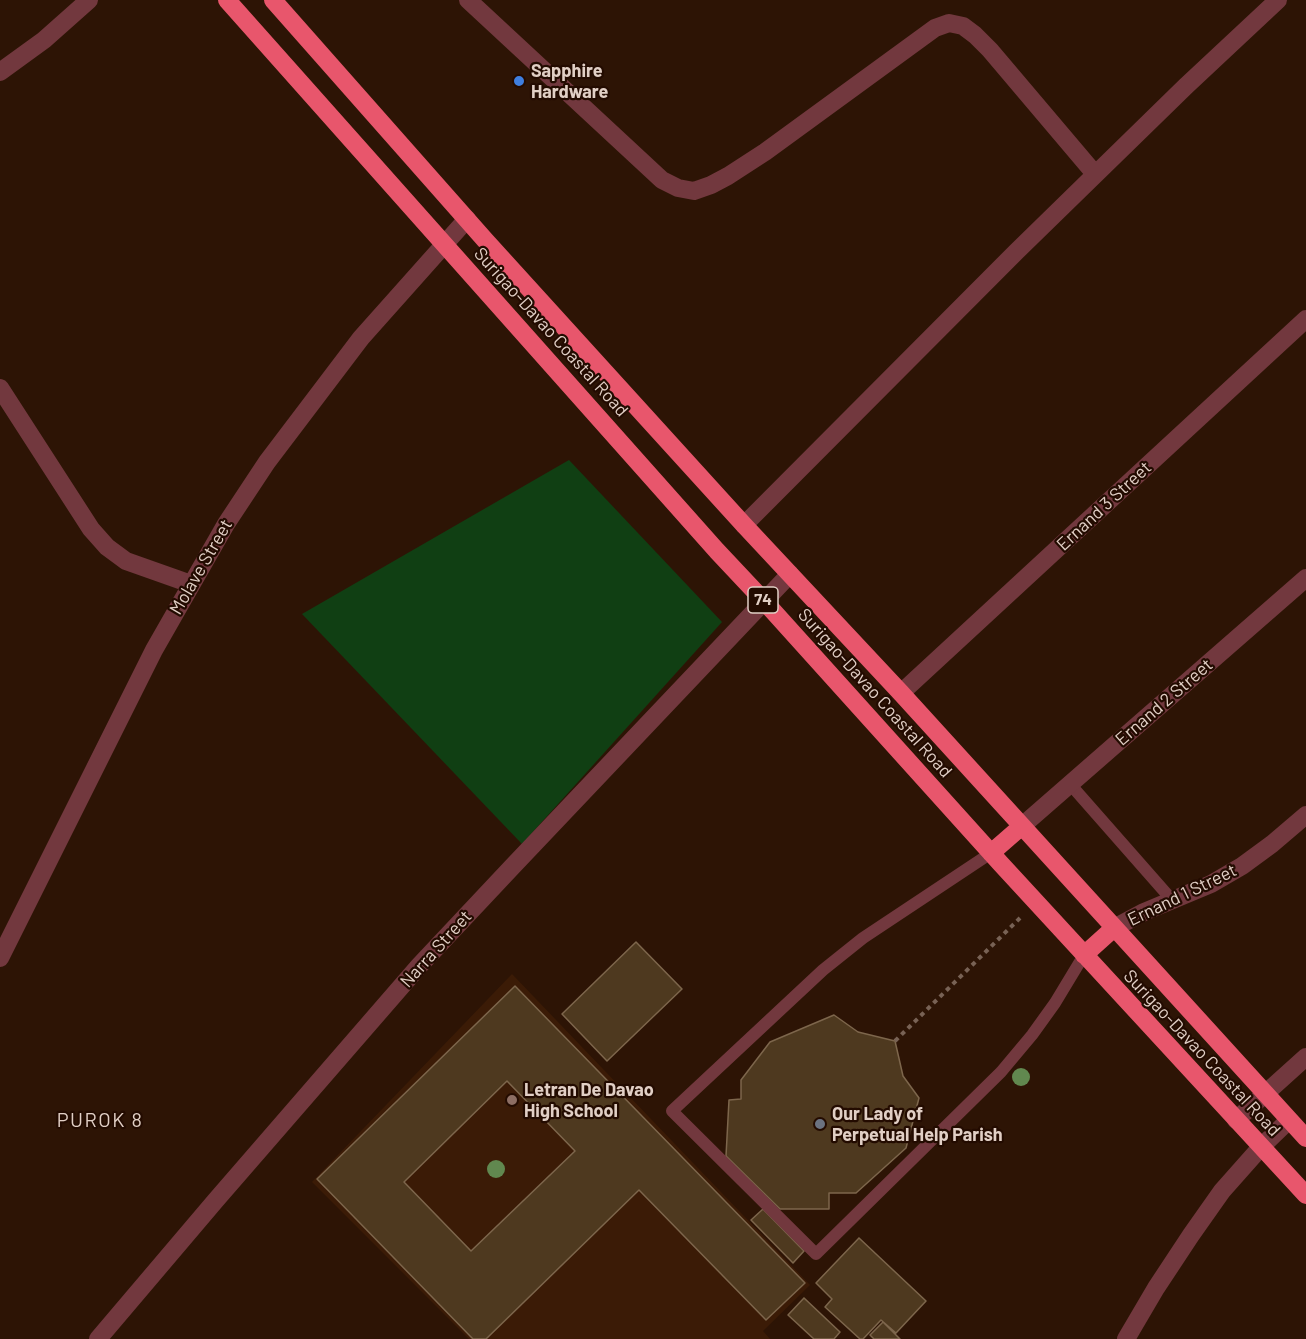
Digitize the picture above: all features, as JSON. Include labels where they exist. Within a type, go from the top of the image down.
[{"type":"highway","name":"Surigao-Davao Coastal Road","points":[[227,0],[709,542],[1036,903],[1306,1195]]},
{"type":"highway","name":"Surigao-Davao Coastal Road","points":[[273,0],[467,219],[744,525],[902,693],[1306,1138]]},
{"type":"highway","points":[[991,853],[1022,826]]},
{"type":"highway","points":[[1084,955],[1114,928]]},
{"type":"street","points":[[0,72],[44,39],[89,0]]},
{"type":"street","points":[[468,0],[662,180],[678,188],[694,190],[711,185],[728,176],[765,152],[935,28],[949,23],[963,26],[990,50],[1095,174]]},
{"type":"street","points":[[744,525],[1095,174],[1278,0]]},
{"type":"street","name":"Molave Street","points":[[0,958],[154,650],[226,524],[267,462],[361,338],[467,219]]},
{"type":"street","name":"Ernand 3 Street","points":[[902,693],[1306,319]]},
{"type":"street","points":[[0,388],[91,529],[107,547],[126,561],[191,584]]},
{"type":"street","name":"Narra Street","points":[[98,1339],[419,966],[790,574]]},
{"type":"street","name":"Ernand 2 Street","points":[[1022,826],[1306,578]]},
{"type":"street","name":"Ernand 1 Street","points":[[1114,928],[1144,912],[1212,884],[1272,844],[1306,815]]},
{"type":"street","points":[[1236,1120],[1306,1057]]},
{"type":"street","points":[[1126,1339],[1156,1288],[1222,1191],[1261,1147],[1289,1120]]},
{"type":"lane","points":[[1070,784],[1172,900]]},
{"type":"lane","points":[[991,853],[881,926],[839,957],[672,1111],[816,1254],[1001,1072],[1055,1003],[1084,955]]},
{"type":"path","points":[[895,1041],[1036,903]]},
{"type":"shaded area","name":"Letran De Davao High School","points":[[512,974],[810,1285],[763,1331],[770,1339],[469,1339],[312,1182]]},
{"type":"green space","points":[[569,460],[722,622],[522,844],[302,614]]},
{"type":"building","points":[[636,942],[682,989],[607,1061],[562,1014]]},
{"type":"building","points":[[515,986],[805,1283],[766,1320],[639,1190],[486,1339],[473,1339],[317,1179]],"holes":[[[507,1081],[575,1151],[471,1251],[404,1182]]]},
{"type":"building","name":"Our Lady of Perpetual Help Parish","points":[[834,1015],[858,1032],[895,1041],[903,1076],[919,1098],[906,1148],[856,1193],[829,1193],[829,1209],[780,1209],[726,1156],[729,1100],[741,1099],[741,1080],[770,1042]]},
{"type":"building","points":[[763,1209],[804,1251],[793,1263],[751,1220]]},
{"type":"building","points":[[859,1238],[926,1301],[896,1333],[881,1320],[863,1339],[860,1339],[825,1307],[832,1299],[816,1283]]},
{"type":"building","points":[[804,1298],[840,1332],[834,1339],[814,1339],[788,1315]]},
{"type":"building","points":[[883,1322],[900,1339],[874,1339],[870,1335]]},
{"type":"place","name":"Sapphire Hardware","points":[[519,81]]},
{"type":"place","name":"Letran De Davao High School","points":[[512,1100]]},
{"type":"place","name":"Our Lady of Perpetual Help Parish","points":[[820,1124]]},
{"type":"district","name":"PUROK 8","points":[[100,1120]]}]
